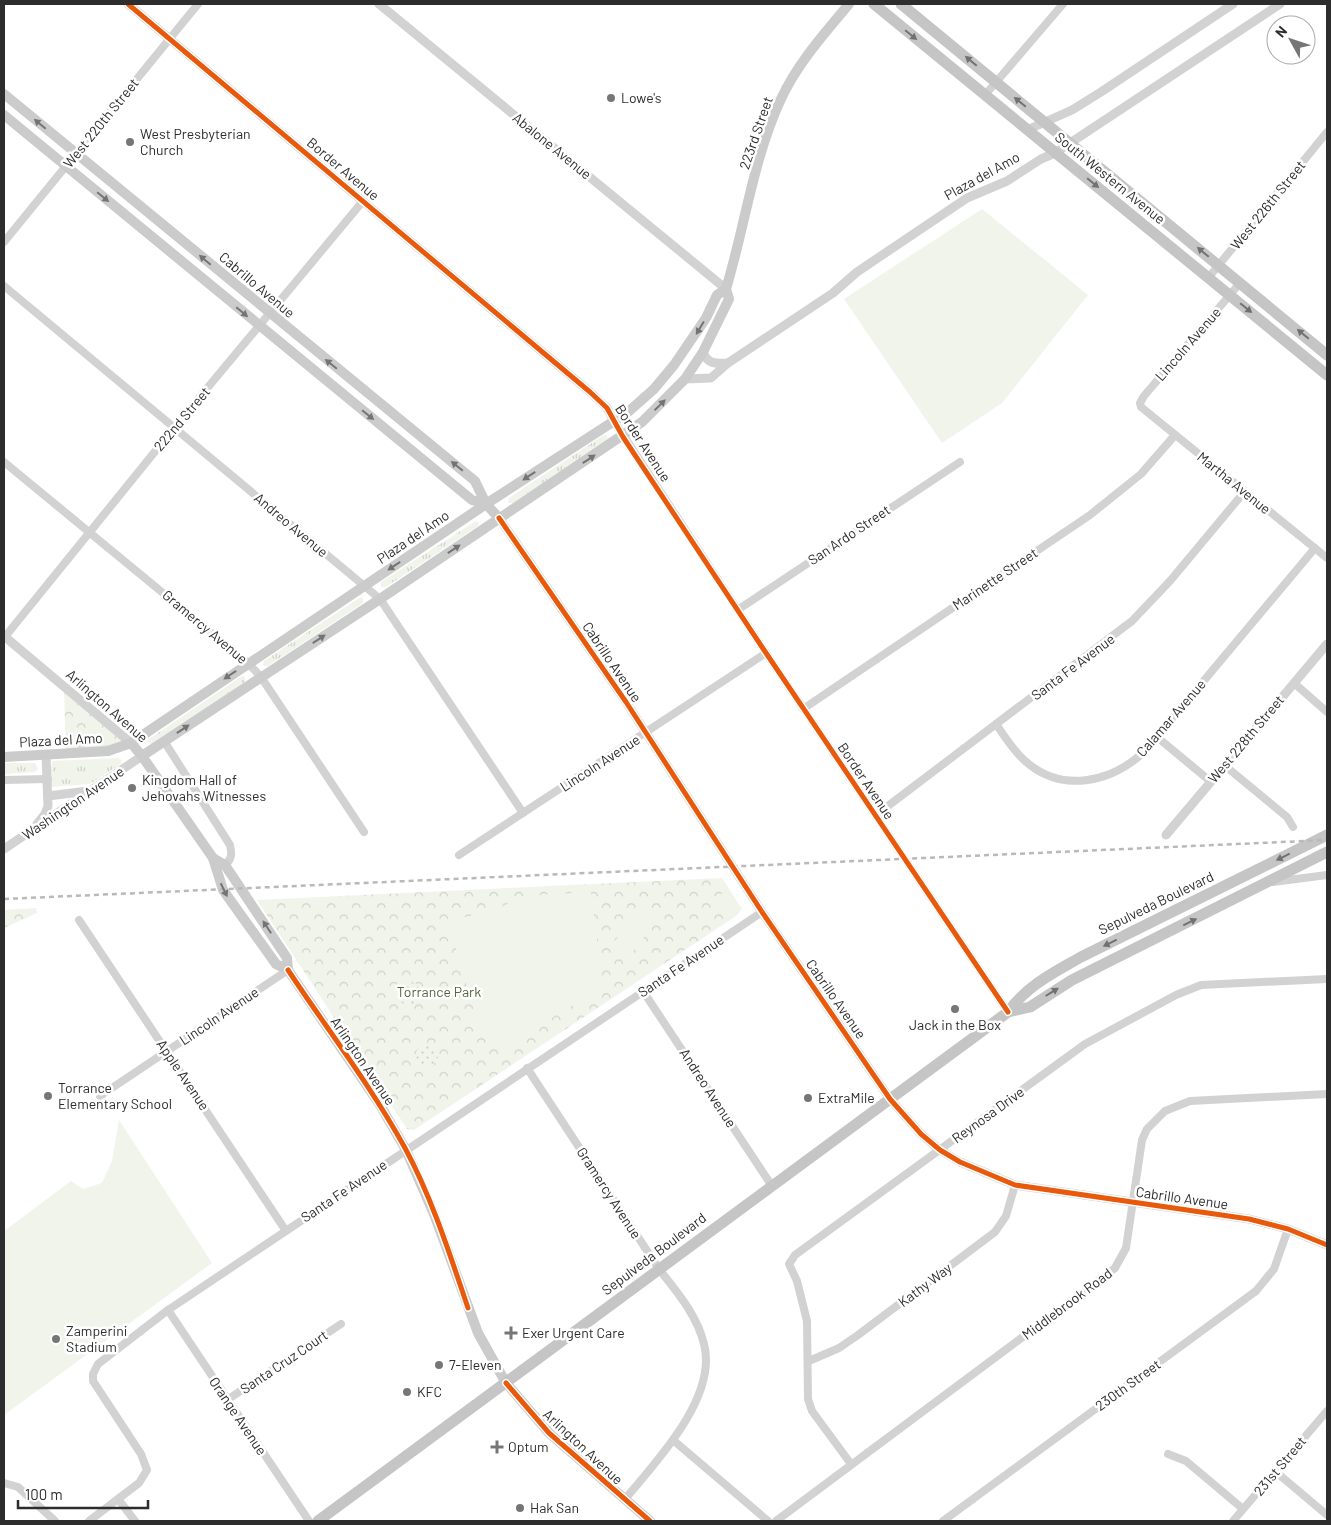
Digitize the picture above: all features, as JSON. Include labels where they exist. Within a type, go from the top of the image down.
[{"type":"main road","name":"223rd Street","points":[[726,289],[740,242],[760,153],[769,126],[792,78],[823,35],[849,4]]},
{"type":"main road","name":"South Western Avenue","points":[[874,4],[1327,375]]},
{"type":"main road","name":"South Western Avenue","points":[[901,4],[1071,142],[1327,355]]},
{"type":"main road","name":"Cabrillo Avenue","points":[[4,94],[475,482],[486,504],[499,518]]},
{"type":"main road","name":"Cabrillo Avenue","points":[[4,115],[472,500],[486,504]]},
{"type":"main road","points":[[142,756],[623,437],[642,422],[685,378],[702,352],[729,299],[726,289]]},
{"type":"main road","name":"Plaza del Amo","points":[[4,757],[108,751],[131,743],[643,400],[674,365],[706,318],[717,295],[726,289]]},
{"type":"main road","name":"Arlington Avenue","points":[[131,743],[213,858],[223,890],[276,964],[288,970],[380,1105],[406,1150],[436,1222],[478,1333],[506,1383],[548,1433],[650,1521]]},
{"type":"main road","name":"Sepulveda Boulevard","points":[[318,1521],[1008,1012],[1022,994],[1046,977],[1139,928],[1327,836]]},
{"type":"main road","name":"Sepulveda Boulevard","points":[[1008,1012],[1030,1007],[1072,980],[1271,882],[1327,852]]},
{"type":"main road","name":"Arlington Avenue","points":[[213,858],[225,865],[287,958],[288,970]]},
{"type":"main road","points":[[1139,928],[1146,943]]},
{"type":"street","name":"Border Avenue","points":[[128,4],[364,201],[607,408],[623,437],[739,609],[803,709],[1008,1012]]},
{"type":"street","name":"West 220th Street","points":[[4,242],[198,4]]},
{"type":"street","name":"Abalone Avenue","points":[[378,4],[726,289]]},
{"type":"street","points":[[985,95],[1063,4]]},
{"type":"street","points":[[1027,130],[1072,110],[1233,4]]},
{"type":"street","name":"Plaza del Amo","points":[[685,378],[711,378],[728,363],[833,292],[856,272],[968,198],[1007,181],[1041,159],[1055,153],[1280,4]]},
{"type":"street","name":"West 226th Street","points":[[1209,277],[1327,132]]},
{"type":"street","name":"222nd Street","points":[[4,637],[174,428],[364,201]]},
{"type":"street","name":"Lincoln Avenue","points":[[1141,407],[1140,403],[1144,396],[1240,283]]},
{"type":"street","name":"Andreo Avenue","points":[[4,286],[380,599],[523,813]]},
{"type":"street","points":[[702,352],[709,361],[716,364],[728,363]]},
{"type":"street","name":"Martha Avenue","points":[[1141,407],[1327,558]]},
{"type":"street","name":"Marinette Street","points":[[803,709],[1104,505],[1141,474],[1175,436]]},
{"type":"street","name":"Gramercy Avenue","points":[[4,462],[248,663],[260,677],[364,832]]},
{"type":"street","name":"San Ardo Street","points":[[739,609],[960,462]]},
{"type":"street","name":"Santa Fe Avenue","points":[[876,815],[1132,621],[1170,581],[1245,491]]},
{"type":"street","name":"Cabrillo Avenue","points":[[499,518],[646,733],[762,912],[890,1099],[921,1134],[940,1150],[960,1162],[1015,1185],[1249,1219],[1288,1229],[1327,1245]]},
{"type":"street","name":"Calamar Avenue","points":[[996,724],[1011,745],[1036,769],[1064,781],[1093,781],[1122,769],[1135,760],[1157,737],[1315,548]]},
{"type":"street","name":"Arlington Avenue","points":[[4,637],[131,743]]},
{"type":"street","name":"West 228th Street","points":[[1166,835],[1327,644]]},
{"type":"street","name":"Lincoln Avenue","points":[[459,855],[766,653]]},
{"type":"street","points":[[1294,683],[1327,712]]},
{"type":"street","points":[[1157,737],[1210,781]]},
{"type":"street","name":"Arlington Avenue","points":[[164,741],[230,844],[232,852],[230,860],[225,865]]},
{"type":"street","points":[[24,836],[46,814],[48,779],[46,754]]},
{"type":"street","name":"Washington Avenue","points":[[4,850],[142,756]]},
{"type":"street","points":[[1224,765],[1287,817],[1293,827]]},
{"type":"street","points":[[4,780],[48,779]]},
{"type":"street","points":[[48,796],[91,791]]},
{"type":"street","points":[[1271,882],[1327,875]]},
{"type":"street","name":"Santa Fe Avenue","points":[[89,1521],[140,1483],[147,1470],[146,1462],[98,1390],[92,1374],[105,1357],[168,1310],[762,912]]},
{"type":"street","name":"Apple Avenue","points":[[79,920],[286,1231]]},
{"type":"street","name":"Lincoln Avenue","points":[[100,1096],[288,970]]},
{"type":"street","name":"Reynosa Drive","points":[[851,1464],[812,1411],[807,1386],[809,1361],[807,1321],[797,1281],[789,1264],[791,1260],[1085,1044],[1115,1026],[1189,988],[1213,984],[1327,979]]},
{"type":"street","name":"Andreo Avenue","points":[[643,991],[772,1186]]},
{"type":"street","name":"Gramercy Avenue","points":[[527,1068],[660,1269],[694,1316],[705,1345],[707,1361],[699,1391],[673,1440],[625,1499]]},
{"type":"street","name":"Middlebrook Road","points":[[776,1521],[1115,1268],[1126,1248],[1142,1140],[1147,1129],[1165,1110],[1190,1101],[1327,1094]]},
{"type":"street","name":"Kathy Way","points":[[809,1361],[839,1348],[858,1335],[995,1232],[1006,1216],[1015,1185]]},
{"type":"street","name":"230th Street","points":[[943,1521],[1256,1291],[1274,1269],[1288,1229]]},
{"type":"street","name":"Orange Avenue","points":[[168,1310],[226,1400],[309,1521]]},
{"type":"street","name":"Santa Cruz Court","points":[[226,1400],[341,1324]]},
{"type":"street","name":"231st Street","points":[[1233,1521],[1327,1411]]},
{"type":"street","points":[[673,1440],[768,1521]]},
{"type":"street","points":[[1168,1454],[1186,1461],[1243,1510]]},
{"type":"street","points":[[1276,1472],[1327,1515]]},
{"type":"street","points":[[4,1483],[18,1487],[55,1521]]},
{"type":"street","points":[[118,1499],[135,1521]]},
{"type":"green space","points":[[982,209],[1088,295],[1002,403],[942,443],[844,299]]},
{"type":"green space","points":[[606,435],[608,438],[606,441],[513,503],[508,503],[509,498]]},
{"type":"green space","points":[[476,521],[479,523],[478,526],[386,587],[381,587],[381,582]]},
{"type":"green space","points":[[359,598],[363,598],[363,603],[268,666],[263,666],[264,661]]},
{"type":"green space","points":[[242,676],[245,677],[245,682],[151,744],[146,741]]},
{"type":"green space","points":[[64,689],[129,743],[66,752]]},
{"type":"green space","points":[[118,758],[122,760],[121,764],[90,784],[51,787],[52,761]]},
{"type":"green space","points":[[4,763],[35,763],[38,769],[35,772],[4,774]]},
{"type":"green space","name":"Torrance Park","points":[[722,878],[742,909],[736,916],[414,1130],[407,1129],[257,900]]},
{"type":"green space","points":[[727,891],[738,907],[729,913],[718,896]]},
{"type":"green space","points":[[591,892],[602,979],[600,989],[499,1049],[480,1030],[450,928],[454,920],[497,909],[523,896]]},
{"type":"green space","points":[[36,908],[37,913],[4,928],[4,910]]},
{"type":"green space","points":[[641,912],[652,917],[654,925],[629,956],[613,943],[636,914]]},
{"type":"green space","points":[[410,982],[415,983],[421,989],[421,999],[415,1005],[410,1006],[405,1005],[399,999],[398,994],[399,989],[405,983]]},
{"type":"green space","points":[[427,1044],[435,1047],[438,1055],[435,1063],[427,1066],[419,1063],[416,1055],[419,1047]]},
{"type":"green space","name":"Zamperini Stadium","points":[[119,1120],[212,1263],[4,1415],[4,1231],[71,1181],[83,1189],[102,1183],[112,1161]]},
{"type":"railway","points":[[4,899],[1327,840]]},
{"type":"cycle path","points":[[128,4],[607,408],[623,437],[766,653],[1008,1012]]},
{"type":"cycle path","points":[[499,518],[626,702],[762,912],[890,1099],[921,1134],[940,1150],[960,1162],[1015,1185],[1249,1219],[1288,1229],[1327,1245]]},
{"type":"cycle path","points":[[288,970],[363,1080],[405,1148],[432,1207],[468,1308]]},
{"type":"cycle path","points":[[506,1383],[549,1433],[650,1521]]},
{"type":"place","name":"Lowe's","points":[[611,98]]},
{"type":"place","name":"West Presbyterian Church","points":[[130,142]]},
{"type":"place","name":"Kingdom Hall of Jehovahs Witnesses","points":[[132,788]]},
{"type":"place","name":"Jack in the Box","points":[[955,1009]]},
{"type":"place","name":"Torrance Elementary School","points":[[48,1096]]},
{"type":"place","name":"ExtraMile","points":[[808,1098]]},
{"type":"place","name":"Exer Urgent Care","points":[[511,1333]]},
{"type":"place","name":"Zamperini Stadium","points":[[56,1339]]},
{"type":"place","name":"7-Eleven","points":[[439,1365]]},
{"type":"place","name":"KFC","points":[[407,1392]]},
{"type":"place","name":"Optum","points":[[497,1447]]},
{"type":"place","name":"Hak San","points":[[520,1508]]}]
